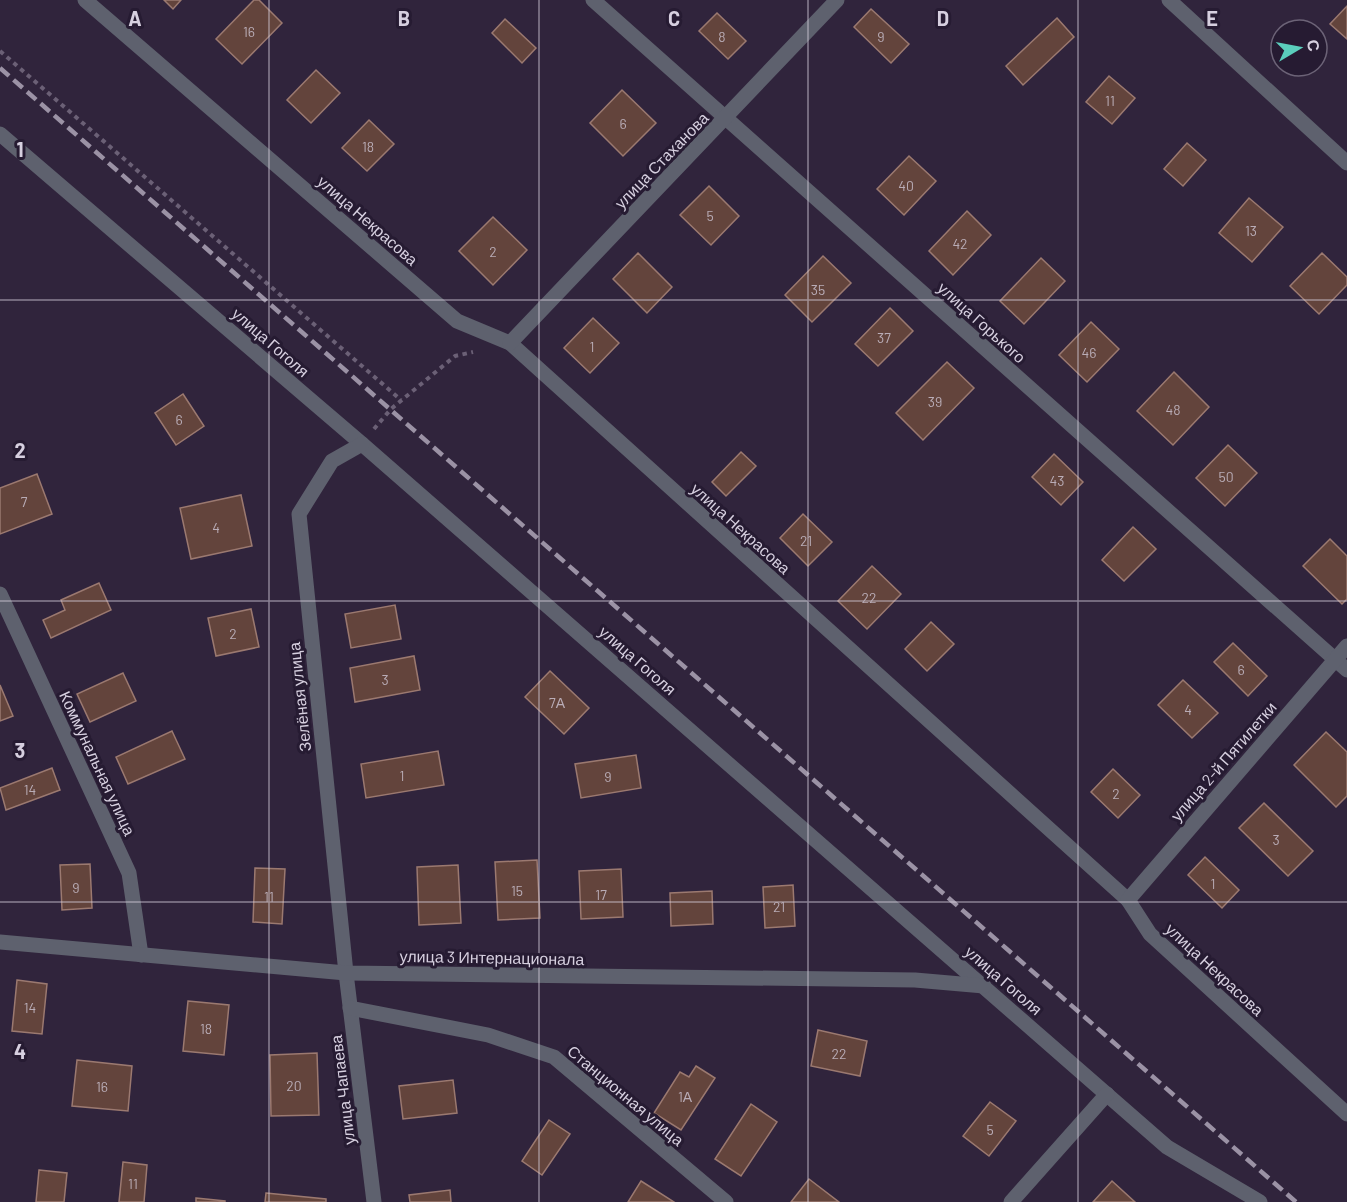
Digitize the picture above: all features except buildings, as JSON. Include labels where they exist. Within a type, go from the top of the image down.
[{"type":"street","name":"улица Некрасова","points":[[85,0],[457,321],[510,343],[1128,900],[1150,934],[1347,1114]]},
{"type":"street","name":"улица Горького","points":[[593,0],[1347,670]]},
{"type":"street","name":"улица Стаханова","points":[[510,343],[837,0]]},
{"type":"street","points":[[1169,0],[1347,164]]},
{"type":"street","name":"улица Гоголя","points":[[0,134],[362,444],[1167,1147],[1260,1202]]},
{"type":"street","name":"Зелёная улица","points":[[346,973],[299,514],[332,461],[362,444]]},
{"type":"street","name":"Коммунальная улица","points":[[0,594],[129,873],[141,955]]},
{"type":"street","name":"улица 2-й Пятилетки","points":[[1128,900],[1347,646]]},
{"type":"street","name":"улица 3 Интернационала","points":[[0,942],[346,973],[915,980],[984,986]]},
{"type":"street","name":"улица Чапаева","points":[[346,973],[374,1202]]},
{"type":"street","name":"Станционная улица","points":[[350,1008],[488,1035],[554,1057],[726,1202]]},
{"type":"street","points":[[1011,1202],[1107,1094]]},
{"type":"path","points":[[0,51],[401,400]]},
{"type":"path","points":[[362,444],[401,400],[455,356],[510,343]]},
{"type":"railway","points":[[0,68],[1296,1202]]}]
